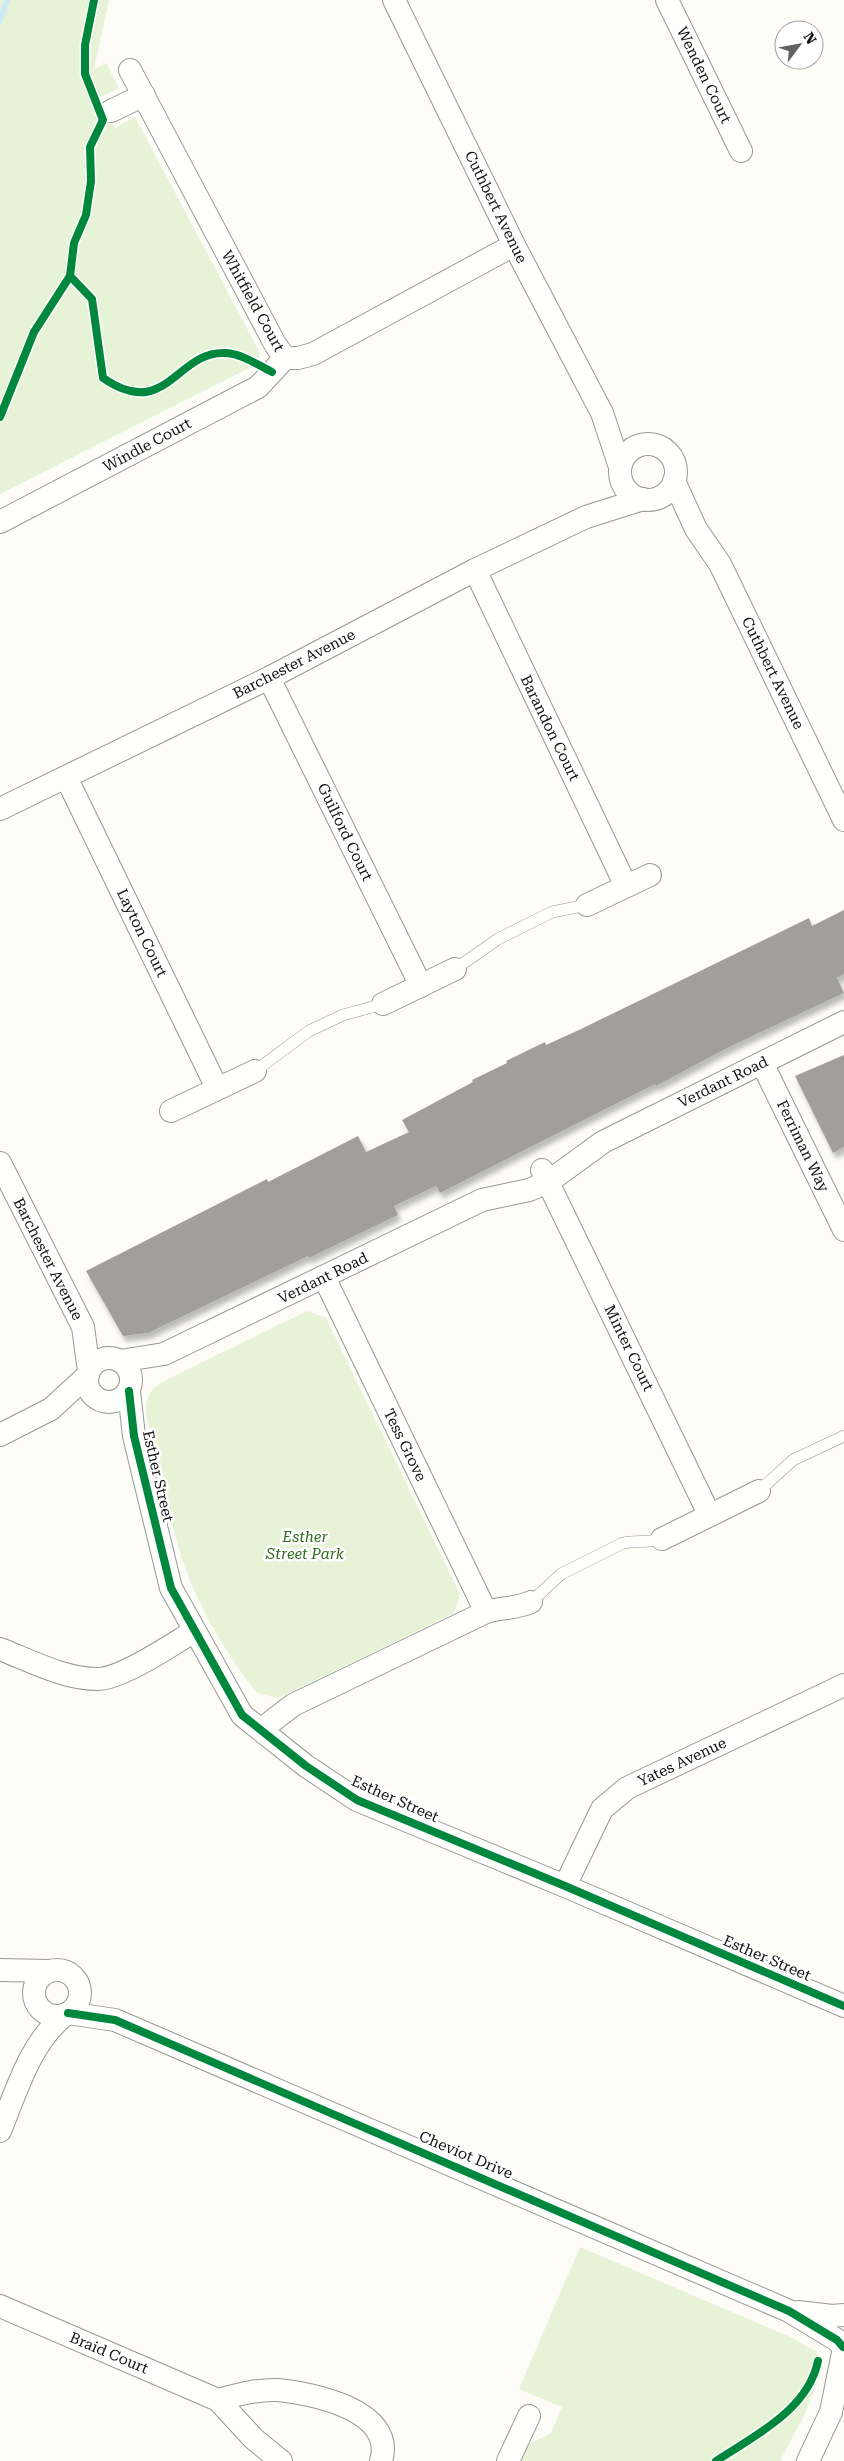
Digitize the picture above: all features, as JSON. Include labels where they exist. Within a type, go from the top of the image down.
[{"type":"street","name":"Cuthbert Avenue","points":[[394,0],[514,245],[602,413],[620,473]]},
{"type":"street","name":"Wenden Court","points":[[667,0],[741,151]]},
{"type":"street","name":"Whitfield Court","points":[[130,70],[275,344],[285,358],[298,358],[313,354],[514,245]]},
{"type":"street","points":[[112,111],[144,95]]},
{"type":"street","name":"Windle Court","points":[[0,522],[258,387],[285,358]]},
{"type":"street","name":"Cuthbert Avenue","points":[[602,413],[643,444]]},
{"type":"street","points":[[643,444],[662,447],[674,462],[674,481],[665,494],[650,499],[629,492],[620,473],[628,451],[643,444]]},
{"type":"street","name":"Barchester Avenue","points":[[586,517],[620,473]]},
{"type":"street","name":"Cuthbert Avenue","points":[[674,481],[696,529],[720,564],[837,787],[844,820]]},
{"type":"street","name":"Cuthbert Avenue","points":[[650,499],[696,529]]},
{"type":"street","name":"Barchester Avenue","points":[[0,809],[269,678],[475,570],[586,517],[650,499]]},
{"type":"street","name":"Barandon Court","points":[[475,570],[626,886]]},
{"type":"street","name":"Guilford Court","points":[[269,678],[421,986]]},
{"type":"street","name":"Layton Court","points":[[66,778],[217,1088]]},
{"type":"street","points":[[587,905],[650,875]]},
{"type":"street","points":[[383,1004],[455,969]]},
{"type":"street","name":"Verdant Road","points":[[118,1359],[164,1354],[482,1200],[530,1190],[545,1176],[603,1142],[844,1022]]},
{"type":"street","name":"Ferriman Way","points":[[762,1063],[844,1230]]},
{"type":"street","points":[[171,1111],[255,1071]]},
{"type":"street","name":"Barchester Avenue","points":[[0,1163],[83,1328],[88,1373]]},
{"type":"street","name":"Minter Court","points":[[545,1176],[709,1514]]},
{"type":"street","name":"Tess Grove","points":[[324,1277],[486,1612]]},
{"type":"street","name":"Barchester Avenue","points":[[83,1328],[118,1359]]},
{"type":"street","name":"Verdant Road","points":[[130,1389],[164,1354]]},
{"type":"street","points":[[0,1435],[51,1409],[100,1360],[118,1359],[130,1372],[130,1389],[119,1400],[51,1409]]},
{"type":"street","points":[[88,1373],[90,1390],[104,1402]]},
{"type":"street","name":"Esther Street","points":[[130,1389],[134,1436],[171,1588],[242,1715],[262,1729],[306,1766],[357,1800],[565,1886],[844,2006]]},
{"type":"street","name":"Esther Street","points":[[104,1402],[134,1436]]},
{"type":"street","points":[[662,1538],[759,1491]]},
{"type":"street","points":[[262,1729],[293,1705],[486,1612],[499,1608],[519,1607],[531,1602]]},
{"type":"street","points":[[0,1649],[65,1675],[99,1679],[135,1666],[194,1632]]},
{"type":"street","name":"Yates Avenue","points":[[565,1886],[602,1809],[627,1788],[844,1685]]},
{"type":"street","points":[[0,1972],[64,1970],[76,1979],[80,1997],[76,2006],[52,2026],[36,2047],[0,2131]]},
{"type":"street","points":[[36,2047],[37,2003],[34,1994],[36,1982],[48,1971]]},
{"type":"street","points":[[0,1972],[48,2014],[57,2016],[67,2014]]},
{"type":"street","name":"Cheviot Drive","points":[[76,1979],[115,2020]]},
{"type":"street","name":"Cheviot Drive","points":[[67,2014],[115,2020],[789,2311],[837,2340],[844,2348]]},
{"type":"street","name":"Braid Court","points":[[0,2306],[218,2400],[254,2439],[281,2461]]},
{"type":"street","name":"Cheviot Drive","points":[[789,2311],[832,2316],[844,2315]]},
{"type":"street","points":[[808,2461],[838,2404],[844,2348],[841,2335],[844,2324]]},
{"type":"street","points":[[218,2400],[251,2392],[276,2390],[314,2395],[337,2402],[353,2409],[378,2433],[382,2448],[382,2461]]},
{"type":"street","points":[[508,2461],[529,2416]]},
{"type":"lane","points":[[455,969],[498,938],[552,912],[587,905]]},
{"type":"lane","points":[[255,1071],[310,1032],[343,1015],[383,1004]]},
{"type":"lane","points":[[759,1491],[793,1460],[844,1436]]},
{"type":"lane","points":[[531,1602],[561,1574],[594,1557],[623,1543],[632,1541],[647,1542],[662,1538]]},
{"type":"green space","points":[[0,0],[109,0],[94,69],[106,63],[119,88],[99,98],[115,128],[135,117],[260,353],[257,364],[0,494]]},
{"type":"green space","name":"Esther Street Park","points":[[307,1311],[326,1318],[460,1594],[454,1613],[278,1698],[257,1693],[218,1637],[197,1596],[180,1553],[174,1531],[160,1460],[149,1429],[146,1408],[148,1398],[153,1389],[162,1382]]},
{"type":"green space","points":[[580,2247],[790,2337],[816,2351],[823,2368],[805,2414],[780,2461],[519,2461],[525,2446],[551,2433],[562,2407],[519,2389]]},
{"type":"building","points":[[844,910],[844,974],[837,978],[844,993],[727,1048],[656,1086],[655,1084],[440,1193],[436,1186],[394,1206],[398,1215],[309,1258],[308,1256],[148,1333],[123,1336],[86,1271],[267,1179],[268,1182],[358,1136],[366,1152],[409,1132],[402,1120],[473,1082],[472,1080],[507,1063],[506,1061],[545,1042],[546,1045],[579,1030],[809,918],[812,926]]},
{"type":"building","points":[[844,1055],[844,1147],[833,1153],[795,1076]]},
{"type":"waterway","points":[[0,21],[7,0]]},
{"type":"cycle path","points":[[0,417],[34,332],[70,276],[74,243],[86,215],[91,181],[90,147],[103,120],[85,74],[85,45],[94,0]]},
{"type":"cycle path","points":[[70,276],[92,299],[103,378],[125,389],[142,392],[157,389],[195,362],[209,355],[226,353],[244,358],[272,372]]},
{"type":"cycle path","points":[[129,1391],[134,1436],[171,1588],[242,1715],[306,1766],[357,1800],[565,1886],[844,2006]]},
{"type":"cycle path","points":[[68,2013],[115,2020],[789,2311],[837,2340],[843,2347]]},
{"type":"cycle path","points":[[716,2461],[778,2420],[791,2408],[803,2394],[812,2378],[818,2361]]}]
